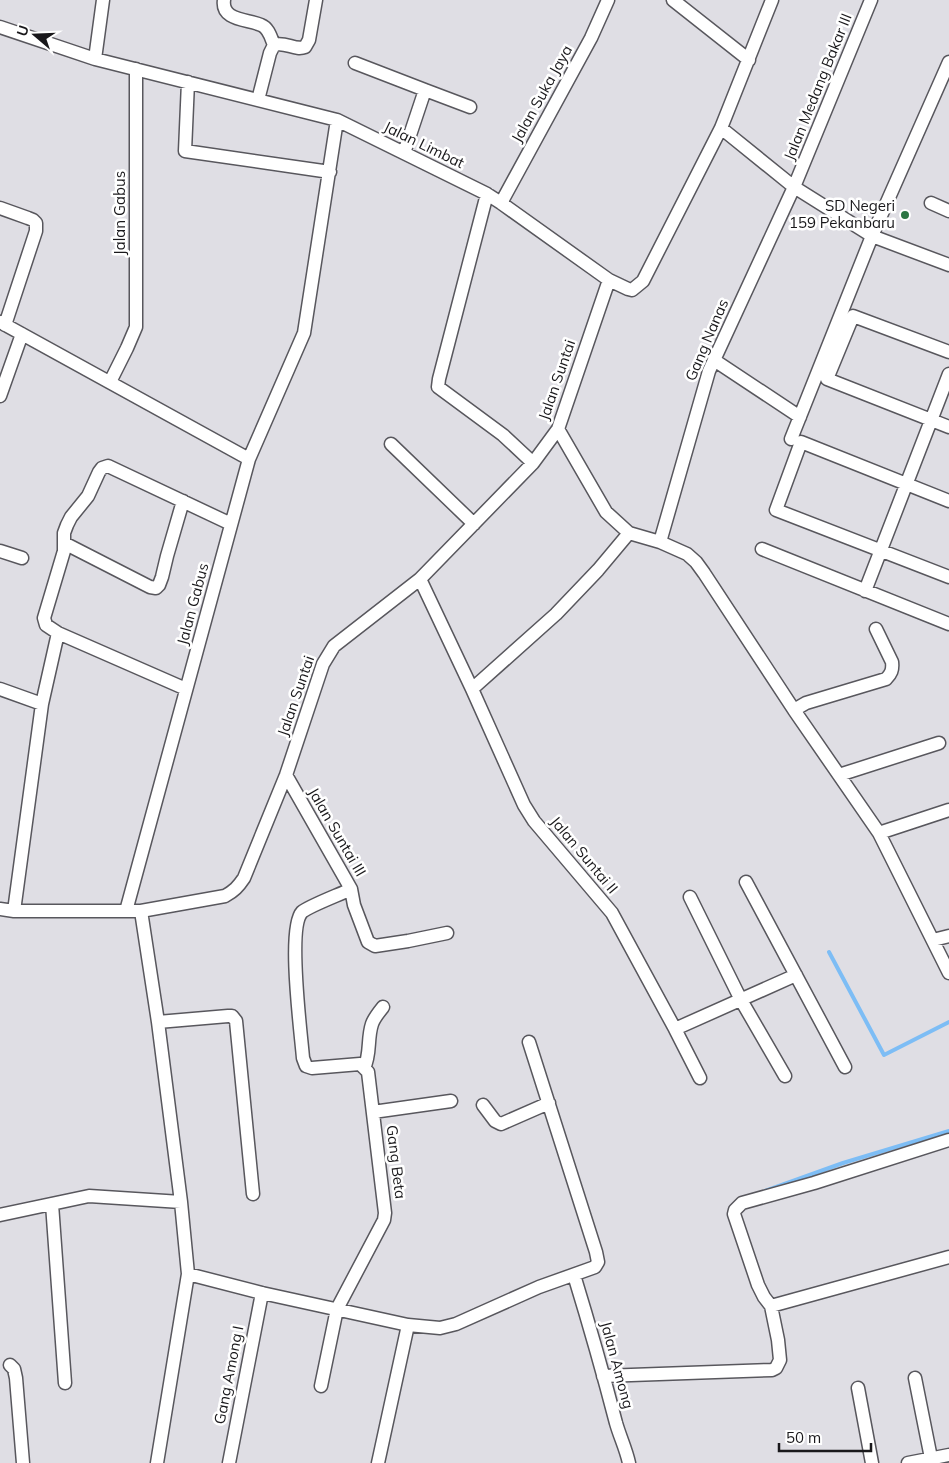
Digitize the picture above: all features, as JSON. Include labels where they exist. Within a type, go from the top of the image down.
[{"type":"street","points":[[95,60],[103,0]]},
{"type":"street","points":[[224,0],[223,4],[226,11],[232,16],[262,25],[268,32],[274,45]]},
{"type":"street","points":[[258,100],[270,53],[274,45],[280,43],[301,49],[305,48],[309,40],[316,0]]},
{"type":"street","name":"Jalan Suka Jaya","points":[[501,203],[591,38],[608,0]]},
{"type":"street","points":[[673,0],[749,60]]},
{"type":"street","points":[[772,0],[721,128],[794,187],[872,236],[949,265]]},
{"type":"street","name":"Jalan Medang Bakar III","points":[[794,187],[871,0]]},
{"type":"street","name":"Jalan Limbat","points":[[0,27],[95,60],[337,120],[487,194],[610,280],[632,290],[643,281],[721,128]]},
{"type":"street","points":[[355,63],[470,107]]},
{"type":"street","points":[[791,439],[872,236],[949,63]]},
{"type":"street","name":"Jalan Gabus","points":[[110,382],[128,348],[136,327],[136,69]]},
{"type":"street","points":[[188,82],[185,151],[330,172]]},
{"type":"street","points":[[404,153],[425,90]]},
{"type":"street","name":"Jalan Gabus","points":[[126,911],[249,460],[304,333],[337,120]]},
{"type":"street","name":"Gang Nanas","points":[[660,542],[709,371],[794,187]]},
{"type":"street","points":[[487,194],[438,387],[503,435],[533,463]]},
{"type":"street","points":[[931,204],[949,211]]},
{"type":"street","points":[[0,208],[33,220],[36,224],[36,231],[2,324],[249,460]]},
{"type":"street","name":"Jalan Suntai","points":[[0,910],[141,911],[225,896],[234,892],[244,878],[286,776],[323,664],[328,655],[334,646],[420,579],[533,463],[558,429],[610,280]]},
{"type":"street","points":[[949,352],[853,316],[827,380],[949,427]]},
{"type":"street","points":[[0,396],[22,334]]},
{"type":"street","points":[[714,360],[800,417]]},
{"type":"street","points":[[866,590],[949,374]]},
{"type":"street","points":[[558,429],[606,512],[629,533],[660,542],[687,554],[696,562],[794,710],[879,833],[949,972]]},
{"type":"street","points":[[949,501],[801,442],[776,510],[949,577]]},
{"type":"street","points":[[391,444],[474,524]]},
{"type":"street","points":[[186,689],[46,625],[44,618],[64,551],[66,525],[88,496],[99,472],[102,468],[108,466],[231,524]]},
{"type":"street","points":[[64,542],[150,587],[156,588],[160,585],[183,501]]},
{"type":"street","points":[[472,689],[556,614],[598,570],[629,533]]},
{"type":"street","points":[[762,549],[949,624]]},
{"type":"street","points":[[0,551],[22,558]]},
{"type":"street","name":"Jalan Suntai II","points":[[420,579],[524,805],[534,821],[612,913],[700,1078]]},
{"type":"street","points":[[794,710],[806,703],[886,680],[893,668],[876,629]]},
{"type":"street","points":[[14,911],[42,704],[58,632]]},
{"type":"street","points":[[0,689],[42,704]]},
{"type":"street","points":[[839,775],[939,743]]},
{"type":"street","name":"Jalan Suntai III","points":[[286,776],[351,889],[354,905],[368,942],[371,945],[408,941],[447,933]]},
{"type":"street","points":[[879,833],[949,810]]},
{"type":"street","points":[[746,882],[845,1067]]},
{"type":"street","points":[[351,889],[306,910],[299,917],[296,929],[296,977],[303,1058],[306,1066],[312,1068],[360,1064],[364,1068],[368,1059],[373,1022],[383,1007]]},
{"type":"street","points":[[690,898],[741,1000],[785,1076]]},
{"type":"street","points":[[141,911],[158,1022],[188,1274],[157,1463]]},
{"type":"street","points":[[933,940],[949,936]]},
{"type":"street","points":[[675,1029],[796,975]]},
{"type":"street","points":[[158,1022],[228,1016],[232,1016],[236,1022],[253,1194]]},
{"type":"street","points":[[188,1274],[262,1293],[408,1325],[440,1328],[456,1324],[539,1287],[595,1267],[598,1262],[596,1252],[529,1042]]},
{"type":"street","name":"Gang Beta","points":[[321,1386],[337,1309],[386,1213],[368,1072],[364,1068]]},
{"type":"street","points":[[373,1112],[451,1101]]},
{"type":"street","points":[[483,1104],[495,1120],[501,1124],[549,1103]]},
{"type":"street","points":[[604,1376],[772,1370],[776,1368],[780,1360],[771,1306],[758,1285],[735,1218],[735,1210],[738,1206],[742,1203],[949,1140]]},
{"type":"street","points":[[0,1215],[90,1196],[180,1202]]},
{"type":"street","points":[[52,1204],[65,1383]]},
{"type":"street","points":[[771,1306],[949,1256]]},
{"type":"street","name":"Jalan Among","points":[[574,1275],[629,1463]]},
{"type":"street","name":"Gang Among I","points":[[230,1463],[262,1293]]},
{"type":"street","points":[[378,1463],[408,1325]]},
{"type":"street","points":[[10,1366],[16,1374],[22,1463]]},
{"type":"street","points":[[915,1378],[931,1460]]},
{"type":"street","points":[[858,1388],[872,1463]]},
{"type":"street","points":[[908,1463],[949,1455]]},
{"type":"waterway","points":[[829,952],[884,1055],[949,1022]]},
{"type":"waterway","points":[[765,1191],[843,1163],[949,1131]]},
{"type":"place","name":"SD Negeri 159 Pekanbaru","points":[[905,215]]}]
